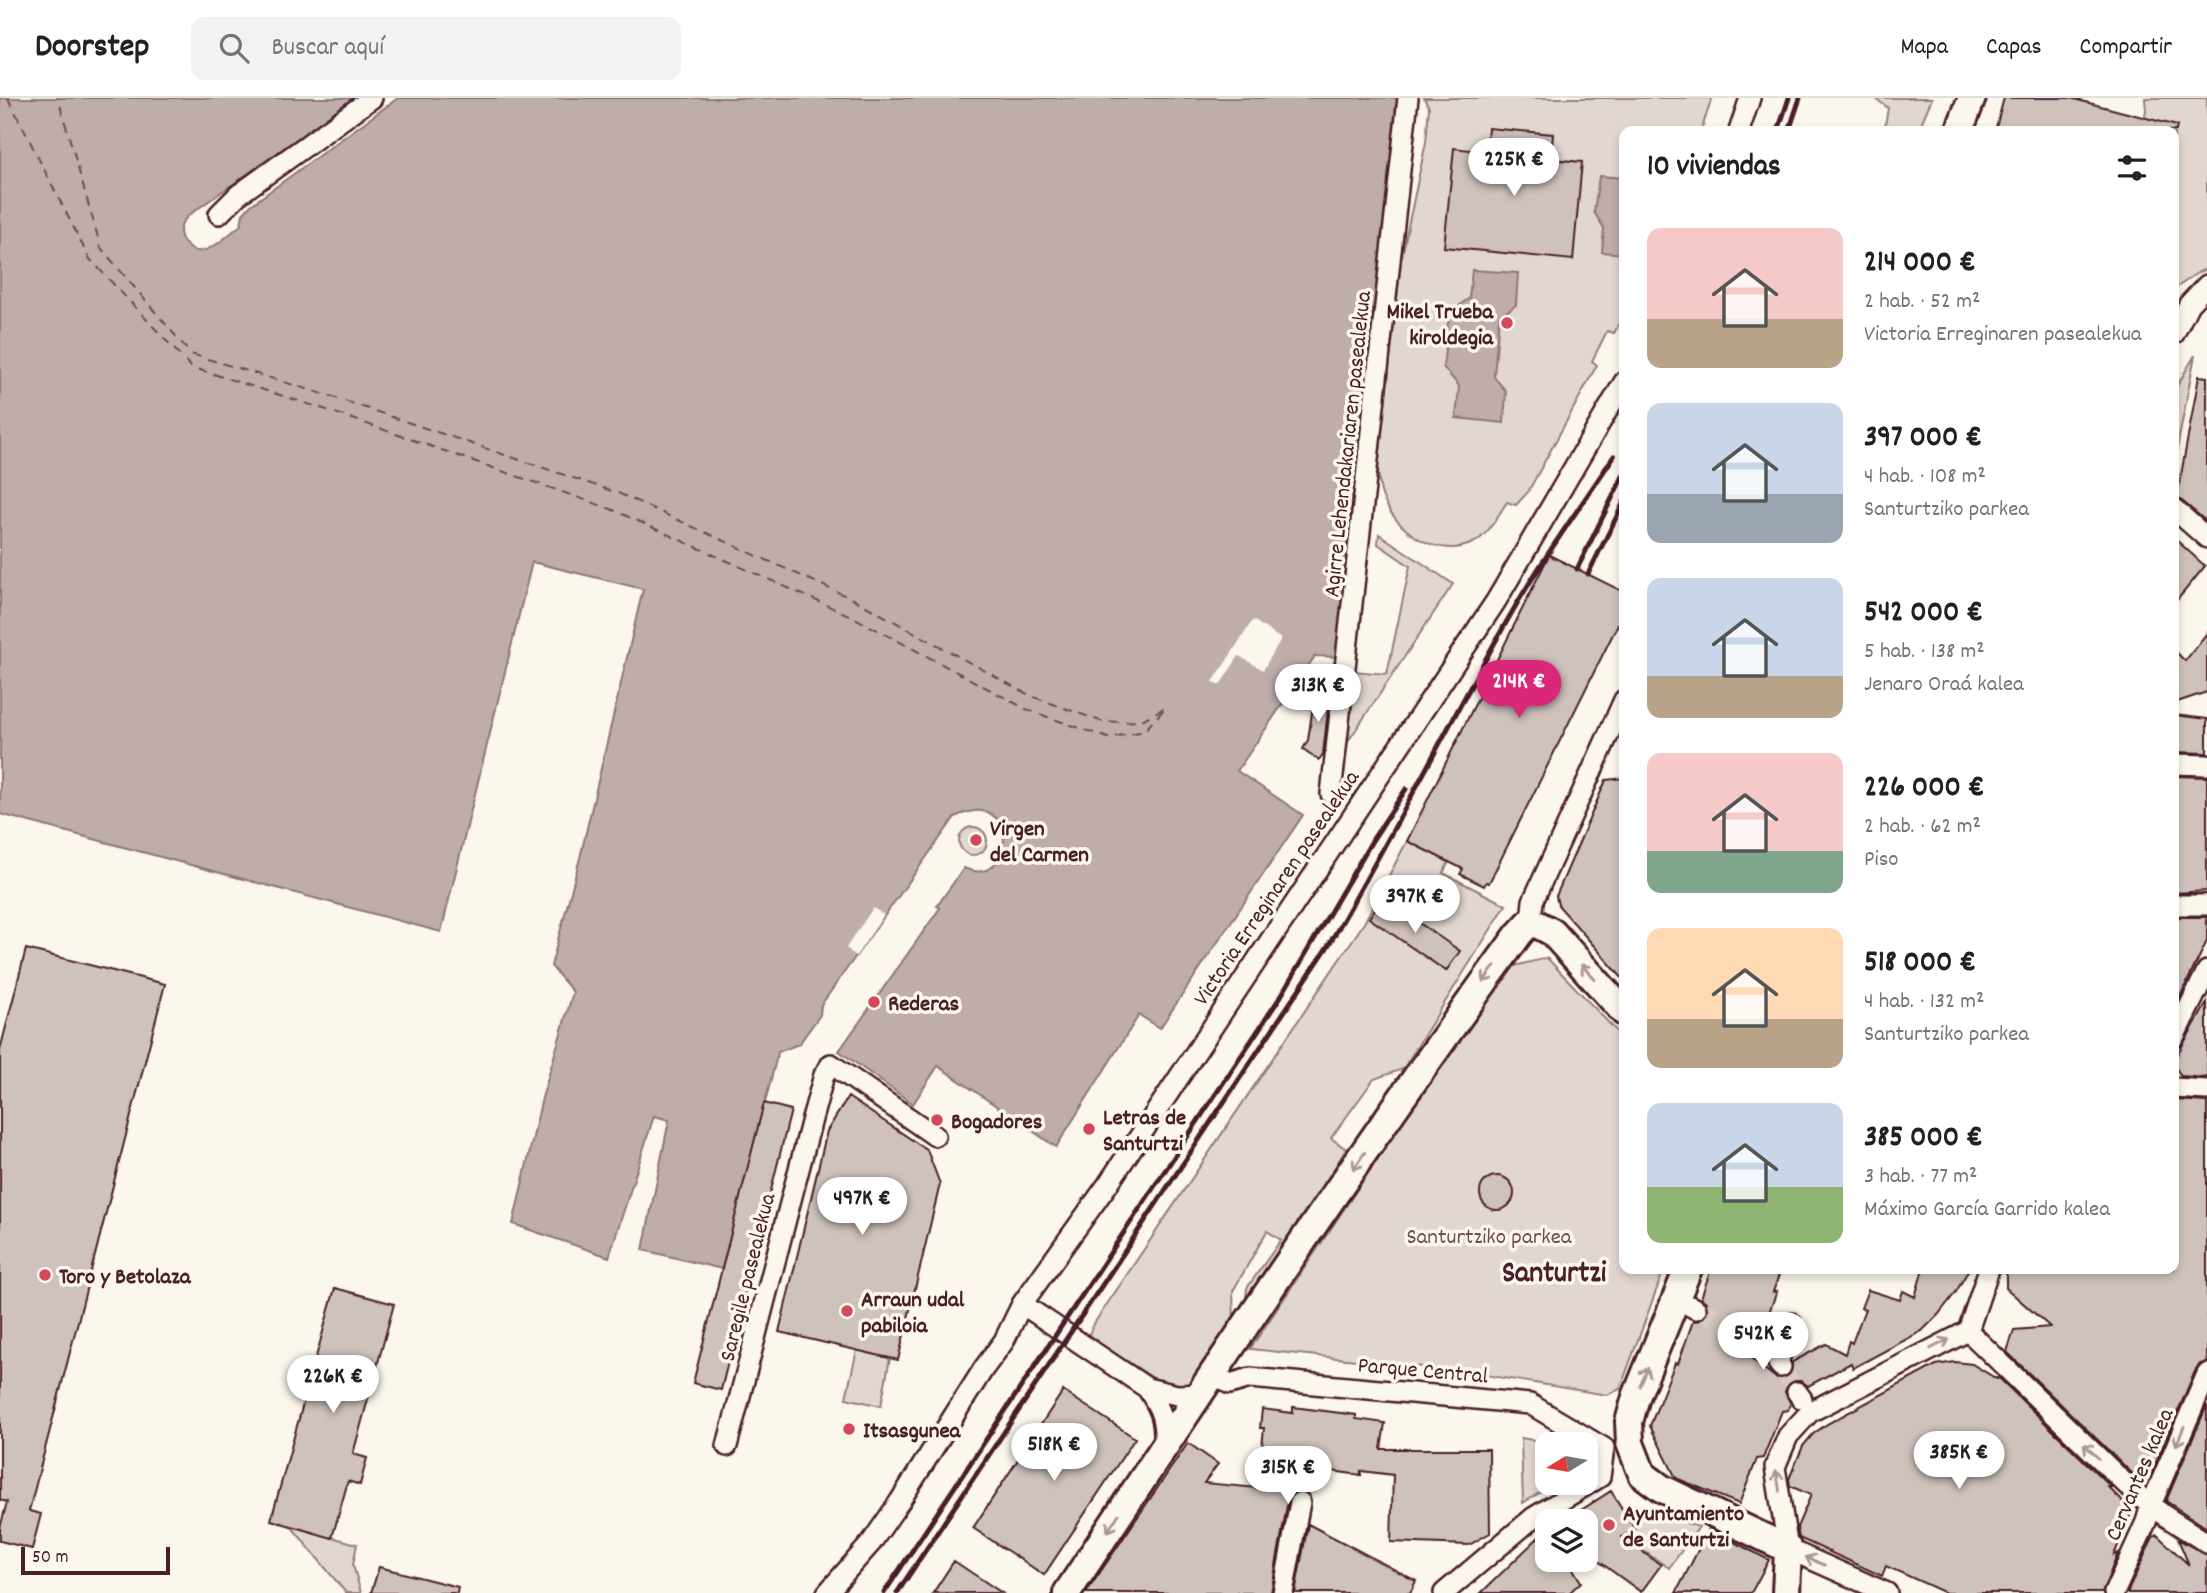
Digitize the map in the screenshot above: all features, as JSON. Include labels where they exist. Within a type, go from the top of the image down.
[{"type":"street","points":[[219,214],[238,195],[372,98]]},
{"type":"street","name":"Agirre Lehendakariaren pasealekua","points":[[1331,794],[1408,98]]},
{"type":"street","points":[[1741,126],[1750,98]]},
{"type":"street","points":[[1961,126],[1972,98]]},
{"type":"street","points":[[2179,324],[2189,304],[2207,285]]},
{"type":"street","name":"Victoria Erreginaren pasealekua","points":[[827,1593],[871,1543],[900,1501],[1004,1341],[1022,1304],[1108,1184],[1496,601],[1619,391]]},
{"type":"street","points":[[2179,513],[2207,538]]},
{"type":"street","points":[[1070,1590],[1164,1445],[1441,1040],[1531,921],[1533,901],[1619,711]]},
{"type":"street","points":[[2179,764],[2207,765]]},
{"type":"street","points":[[2179,905],[2207,905]]},
{"type":"street","points":[[1531,921],[1552,932],[1619,1006]]},
{"type":"street","points":[[2179,1027],[2207,971]]},
{"type":"street","name":"Saregile pasealekua","points":[[727,1446],[812,1119],[824,1075],[831,1064],[935,1136]]},
{"type":"street","points":[[2179,1088],[2207,1090]]},
{"type":"street","points":[[1686,1274],[1636,1397],[1629,1422],[1630,1443],[1642,1474],[1661,1488],[1887,1593]]},
{"type":"street","points":[[1786,1593],[1788,1549],[1775,1467],[1788,1436],[1810,1412],[1968,1331],[1987,1274]]},
{"type":"street","points":[[1022,1304],[1147,1388],[1177,1395],[1201,1394]]},
{"type":"street","points":[[1781,1367],[1778,1363],[1791,1323]]},
{"type":"street","points":[[1968,1331],[2135,1493],[2207,1543]]},
{"type":"street","name":"Cervantes kalea","points":[[2113,1593],[2146,1522],[2207,1374]]},
{"type":"street","name":"Parque Central","points":[[1226,1382],[1230,1384],[1250,1378],[1530,1404],[1604,1448],[1600,1477],[1534,1517],[1444,1593]]},
{"type":"street","points":[[1147,1388],[1159,1405],[1165,1423],[1164,1445]]},
{"type":"street","points":[[1283,1593],[1300,1502]]},
{"type":"green space","name":"Mikel Trueba kiroldegia","points":[[1424,98],[1712,98],[1703,126],[1619,126],[1619,324],[1614,333],[1607,331],[1592,361],[1597,365],[1528,492],[1516,505],[1507,502],[1478,540],[1459,547],[1445,548],[1418,538],[1396,520],[1381,492],[1378,469],[1401,260],[1426,142],[1429,107]]},
{"type":"green space","points":[[1875,98],[1932,98],[1920,126],[1885,126],[1888,108]]},
{"type":"green space","points":[[2145,98],[2207,98],[2207,269],[2179,286],[2179,126],[2143,126]]},
{"type":"green space","points":[[2195,355],[2179,438],[2179,382]]},
{"type":"green space","points":[[1379,534],[1453,584],[1345,746],[1353,671],[1387,674],[1410,566],[1378,544]]},
{"type":"green space","points":[[973,827],[983,831],[987,841],[983,851],[973,855],[963,851],[959,841],[963,831]]},
{"type":"green space","points":[[1407,841],[1449,862],[1443,873],[1506,905],[1403,1069],[1374,1079],[1331,1138],[1346,1149],[1245,1307],[1247,1288],[1281,1240],[1267,1231],[1233,1291],[1234,1324],[1195,1384],[1181,1388],[1167,1387],[1088,1336],[1364,923]]},
{"type":"green space","name":"Santurtziko parkea","points":[[1547,958],[1619,1034],[1619,1274],[1662,1274],[1620,1389],[1607,1395],[1462,1371],[1250,1349],[1506,968]]},
{"type":"green space","points":[[857,1350],[890,1358],[881,1406],[846,1398]]},
{"type":"green space","points":[[1521,1438],[1535,1440],[1536,1495],[1523,1503]]},
{"type":"green space","points":[[1634,1505],[1699,1527],[1669,1568],[1625,1538]]},
{"type":"green space","points":[[291,1526],[357,1544],[353,1565],[361,1593],[346,1593]]},
{"type":"shaded area","points":[[0,98],[355,98],[189,215],[181,225],[180,234],[186,245],[202,251],[223,240],[241,225],[243,214],[251,205],[398,98],[1398,98],[1337,657],[1315,656],[1237,771],[1303,815],[1160,1028],[1139,1015],[1056,1147],[938,1066],[913,1104],[839,1051],[940,908],[937,906],[964,868],[981,871],[994,865],[1001,854],[1004,839],[1001,825],[992,815],[977,811],[955,817],[821,1005],[820,1015],[799,1044],[778,1052],[722,1269],[643,1250],[669,1120],[654,1116],[609,1257],[513,1224],[542,1098],[573,992],[551,966],[580,858],[643,589],[532,562],[441,932],[0,814]]},
{"type":"shaded area","points":[[1599,176],[1619,178],[1619,254],[1602,252],[1604,228],[1594,212]]},
{"type":"shaded area","points":[[1472,270],[1518,273],[1516,305],[1499,317],[1494,377],[1506,391],[1504,423],[1456,418],[1459,386],[1443,367],[1449,314],[1469,298]]},
{"type":"pier","points":[[1253,620],[1281,639],[1263,670],[1239,656],[1220,685],[1213,682]]},
{"type":"pier","points":[[873,908],[884,915],[856,956],[846,948]]},
{"type":"building","points":[[2004,98],[2070,98],[2177,126],[1996,126]]},
{"type":"building","points":[[1488,128],[1553,134],[1551,159],[1582,162],[1573,260],[1444,247],[1454,148],[1486,152]]},
{"type":"building","points":[[2199,376],[2207,377],[2207,522],[2179,499]]},
{"type":"building","points":[[2179,543],[2205,566],[2179,598]]},
{"type":"building","points":[[1549,555],[1619,590],[1619,622],[1489,883],[1486,882],[1484,886],[1460,874],[1463,869],[1407,841]]},
{"type":"building","points":[[2207,633],[2207,692],[2179,701],[2179,655],[2185,661]]},
{"type":"building","points":[[1323,687],[1330,691],[1323,754],[1319,760],[1303,749],[1308,740],[1315,692]]},
{"type":"building","points":[[2179,716],[2207,719],[2207,753],[2179,752]]},
{"type":"building","points":[[2179,776],[2207,777],[2207,891],[2179,893]]},
{"type":"building","points":[[1619,779],[1619,974],[1558,905],[1556,896],[1606,780]]},
{"type":"building","points":[[1381,900],[1396,907],[1460,951],[1446,971],[1369,918]]},
{"type":"building","points":[[2179,917],[2207,917],[2207,941],[2179,999]]},
{"type":"building","name":"Toro y Betolaza","points":[[26,949],[165,984],[29,1511],[41,1514],[32,1549],[0,1541],[0,1528],[7,1502],[0,1500],[0,1050]]},
{"type":"building","points":[[2207,1003],[2207,1078],[2181,1076],[2179,1051]]},
{"type":"building","points":[[848,1097],[927,1150],[940,1184],[898,1360],[779,1332],[827,1131]]},
{"type":"building","points":[[2179,1100],[2207,1102],[2207,1362],[2196,1369],[2151,1474],[2149,1470],[2147,1476],[2138,1479],[2007,1352],[2014,1330],[2050,1327],[2006,1288],[2006,1274],[2179,1274]]},
{"type":"building","points":[[764,1103],[791,1110],[721,1390],[693,1383]]},
{"type":"building","points":[[1497,1176],[1509,1181],[1514,1193],[1509,1205],[1497,1210],[1485,1205],[1480,1193],[1485,1181]]},
{"type":"building","points":[[1709,1274],[1779,1274],[1773,1292],[1777,1291],[1752,1359],[1776,1378],[1782,1379],[1792,1372],[1792,1362],[1826,1344],[1845,1354],[1865,1309],[1861,1308],[1868,1290],[1900,1300],[1903,1291],[1915,1297],[1922,1274],[1966,1274],[1956,1292],[1922,1331],[1853,1368],[1851,1363],[1808,1386],[1801,1381],[1789,1382],[1785,1392],[1791,1404],[1788,1410],[1782,1411],[1763,1458],[1757,1459],[1739,1504],[1676,1478],[1650,1426],[1675,1363],[1678,1364],[1693,1321],[1702,1320],[1707,1314],[1707,1303],[1701,1298]]},
{"type":"building","points":[[335,1288],[394,1304],[353,1454],[367,1458],[360,1485],[348,1481],[332,1538],[271,1520]]},
{"type":"building","points":[[1955,1362],[1972,1364],[1997,1379],[1998,1377],[2111,1487],[2108,1487],[2132,1511],[2102,1593],[1946,1593],[1886,1566],[1882,1576],[1799,1538],[1797,1527],[1811,1495],[1790,1486],[1789,1479],[1803,1446],[1813,1434],[1936,1365]]},
{"type":"building","points":[[1063,1391],[1135,1438],[1044,1575],[973,1528]]},
{"type":"building","points":[[2207,1405],[2207,1528],[2166,1501]]},
{"type":"building","points":[[1293,1407],[1356,1415],[1356,1419],[1385,1423],[1381,1449],[1489,1449],[1490,1533],[1469,1545],[1391,1542],[1393,1475],[1361,1471],[1361,1475],[1295,1466],[1271,1593],[1086,1593],[1188,1443],[1218,1464],[1204,1483],[1268,1489],[1272,1458],[1261,1457],[1264,1428],[1260,1428],[1262,1409],[1293,1413]]},
{"type":"building","points":[[1611,1491],[1635,1529],[1622,1537],[1661,1565],[1641,1592],[1598,1561],[1598,1509],[1583,1509]]},
{"type":"building","points":[[1308,1524],[1416,1581],[1410,1593],[1295,1593]]},
{"type":"building","points":[[1709,1529],[1769,1560],[1751,1593],[1676,1593]]},
{"type":"building","points":[[2157,1535],[2189,1565],[2178,1539],[2207,1555],[2207,1593],[2127,1593],[2153,1537]]},
{"type":"building","points":[[1535,1541],[1535,1572],[1575,1572],[1581,1582],[1569,1593],[1481,1593]]},
{"type":"building","points":[[954,1561],[1002,1593],[933,1593]]},
{"type":"building","points":[[379,1567],[458,1587],[457,1593],[371,1593]]},
{"type":"ferry route","points":[[8,98],[89,258],[191,367],[324,409],[611,509],[853,617],[1028,710],[1108,738],[1144,731],[1166,707],[1140,721],[1103,722],[1031,696],[855,600],[618,493],[330,396],[191,354],[101,248],[58,98]]},
{"type":"tunnel","points":[[1696,1309],[1761,1335]]},
{"type":"tunnel","points":[[1781,1367],[1797,1392]]},
{"type":"railway","points":[[1780,126],[1789,98]]},
{"type":"railway","points":[[1791,126],[1800,98]]},
{"type":"railway","points":[[897,1593],[1328,946],[1519,600],[1614,456]]},
{"type":"railway","points":[[1577,569],[1619,484]]},
{"type":"railway","points":[[1588,574],[1619,512]]},
{"type":"railway","points":[[884,1593],[1281,996],[1373,839],[1406,789]]},
{"type":"place","name":"Mikel Trueba kiroldegia","points":[[1507,323]]},
{"type":"place","name":"Virgen del Carmen","points":[[976,840]]},
{"type":"place","name":"Rederas","points":[[874,1002]]},
{"type":"place","name":"Bogadores","points":[[937,1120]]},
{"type":"place","name":"Letras de Santurtzi","points":[[1089,1129]]},
{"type":"place","name":"Toro y Betolaza","points":[[45,1275]]},
{"type":"place","name":"Arraun udal pabiloia","points":[[847,1311]]},
{"type":"place","name":"Itsasgunea","points":[[849,1429]]},
{"type":"place","name":"Ayuntamiento de Santurtzi","points":[[1609,1525]]},
{"type":"district","name":"Santurtzi","points":[[1554,1271]]}]
